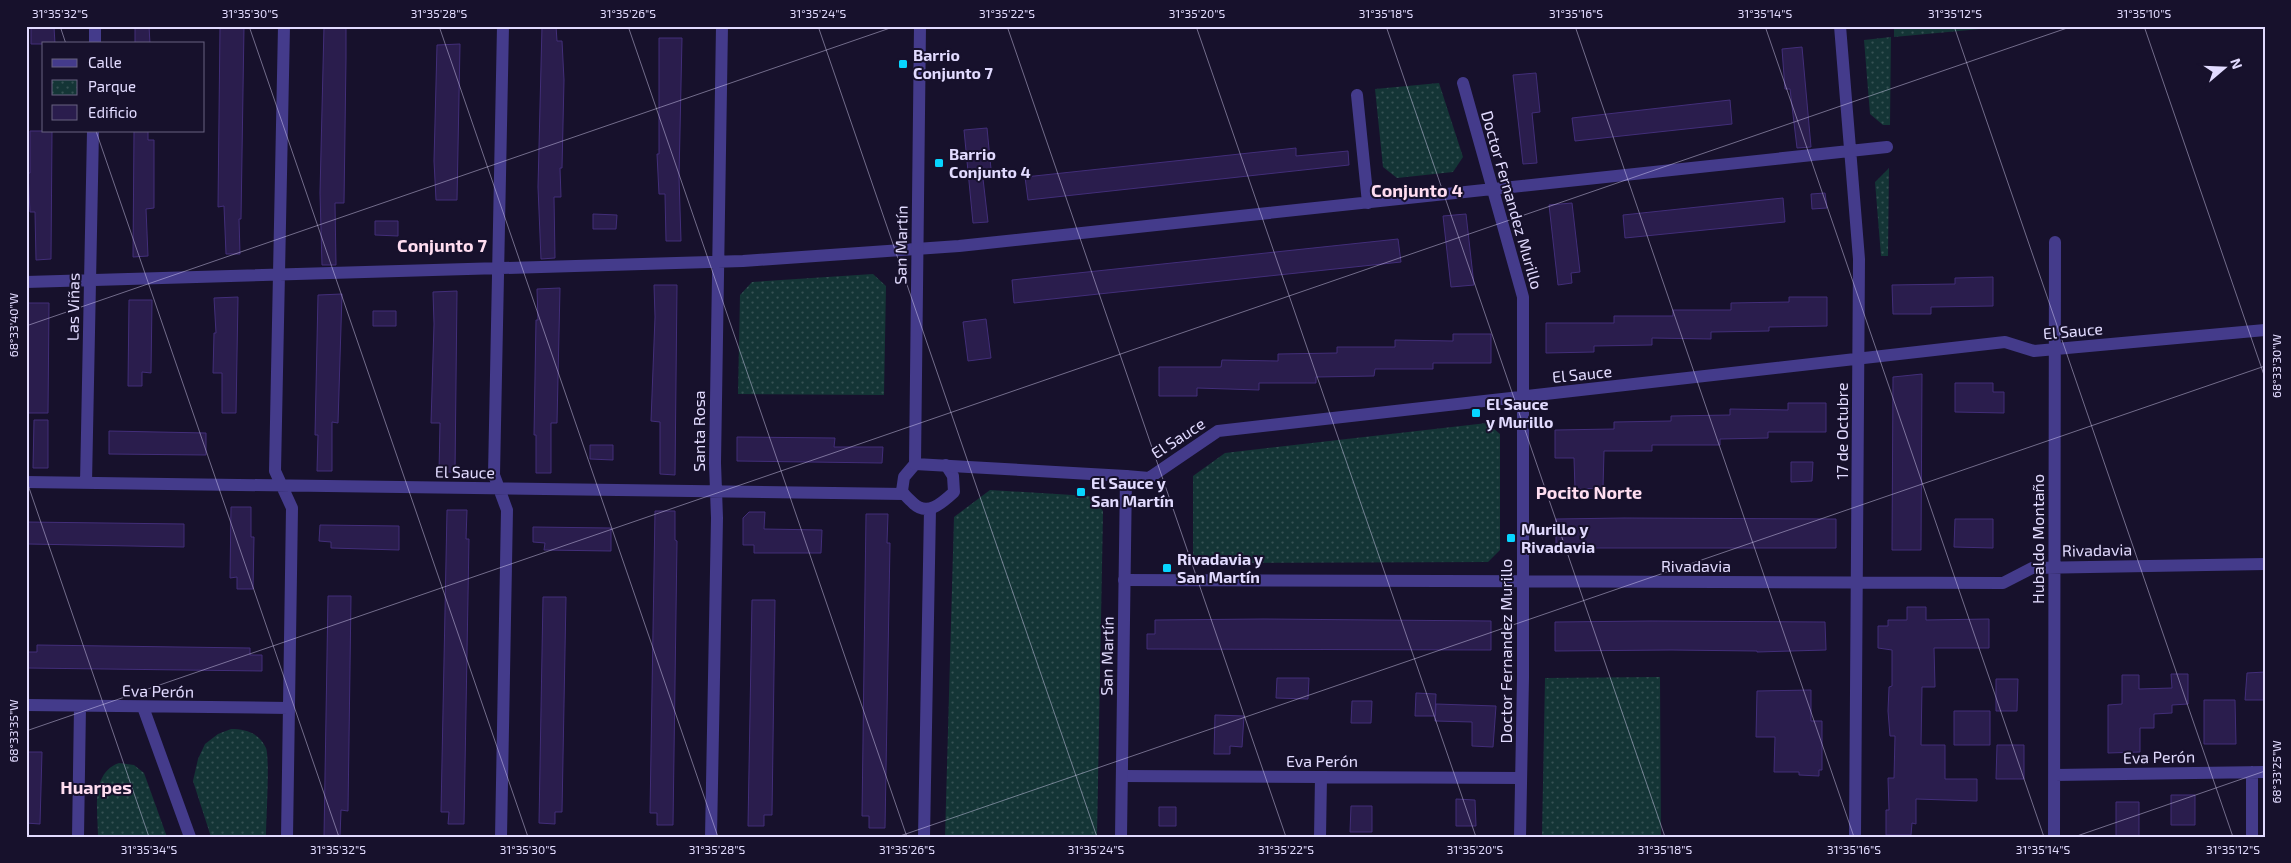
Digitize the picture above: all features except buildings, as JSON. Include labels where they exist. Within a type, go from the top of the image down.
[{"type":"street","points":[[95,26],[95,42]]},
{"type":"street","points":[[284,26],[275,471],[292,508],[287,837]]},
{"type":"street","points":[[501,837],[507,510],[494,475],[503,26]]},
{"type":"street","name":"Santa Rosa","points":[[711,837],[722,26]]},
{"type":"street","name":"San Martín","points":[[914,464],[920,26]]},
{"type":"street","name":"17 de Octubre","points":[[1840,26],[1859,259],[1855,837]]},
{"type":"street","name":"Doctor Fernandez Murillo","points":[[1462,83],[1523,297],[1523,581],[1520,837]]},
{"type":"street","points":[[1356,95],[1368,203]]},
{"type":"street","name":"Las Viñas","points":[[86,482],[93,132]]},
{"type":"street","points":[[26,282],[718,262],[917,249],[1493,190],[1887,147]]},
{"type":"street","name":"Hubaldo Montaño","points":[[2054,837],[2055,242]]},
{"type":"street","name":"El Sauce","points":[[914,464],[1148,478],[1218,431],[2005,342],[2034,351],[2265,330]]},
{"type":"street","points":[[914,464],[902,482],[904,494],[917,507],[930,509],[936,507],[954,492],[953,476],[946,466]]},
{"type":"street","name":"San Martín","points":[[1121,837],[1126,476]]},
{"type":"street","name":"El Sauce","points":[[26,482],[904,494]]},
{"type":"street","points":[[924,837],[930,509]]},
{"type":"street","name":"Rivadavia","points":[[1124,580],[2003,583],[2032,568],[2265,564]]},
{"type":"street","name":"Eva Perón","points":[[26,705],[289,708]]},
{"type":"street","points":[[78,837],[80,706]]},
{"type":"street","points":[[143,707],[190,837]]},
{"type":"street","points":[[2252,837],[2258,772]]},
{"type":"street","name":"Eva Perón","points":[[2054,776],[2258,772]]},
{"type":"street","name":"Eva Perón","points":[[1122,776],[1521,778]]},
{"type":"street","points":[[1320,837],[1321,777]]},
{"type":"green space","points":[[1894,26],[2002,26],[2002,27],[1894,37]]},
{"type":"green space","points":[[1891,37],[1890,125],[1883,125],[1870,114],[1864,40]]},
{"type":"green space","points":[[1439,83],[1463,157],[1453,172],[1397,178],[1383,167],[1375,89]]},
{"type":"green space","points":[[1889,168],[1888,256],[1881,256],[1875,182]]},
{"type":"green space","points":[[873,274],[886,286],[884,395],[738,394],[740,295],[752,282]]},
{"type":"green space","points":[[1487,423],[1500,434],[1500,550],[1488,562],[1193,563],[1193,476],[1225,453]]},
{"type":"green space","points":[[990,490],[1089,496],[1103,511],[1097,837],[945,837],[954,517]]},
{"type":"green space","points":[[1660,677],[1661,837],[1542,837],[1545,678]]},
{"type":"green space","points":[[231,729],[242,730],[256,735],[266,748],[268,777],[266,837],[211,837],[193,781],[198,759],[205,744],[218,734]]},
{"type":"green space","points":[[119,763],[134,765],[144,773],[167,837],[98,837],[97,805],[100,784],[103,775]]},
{"type":"place","name":"Barrio Conjunto 7","points":[[903,64]]},
{"type":"place","name":"Barrio Conjunto 4","points":[[939,163]]},
{"type":"place","name":"El Sauce y Murillo","points":[[1476,413]]},
{"type":"place","name":"El Sauce y San Martín","points":[[1081,492]]},
{"type":"place","name":"Murillo y Rivadavia","points":[[1511,538]]},
{"type":"place","name":"Rivadavia y San Martín","points":[[1167,568]]},
{"type":"district","name":"Conjunto 4","points":[[1417,191]]},
{"type":"district","name":"Conjunto 7","points":[[442,246]]},
{"type":"district","name":"Pocito Norte","points":[[1589,493]]},
{"type":"district","name":"Huarpes","points":[[96,788]]}]
